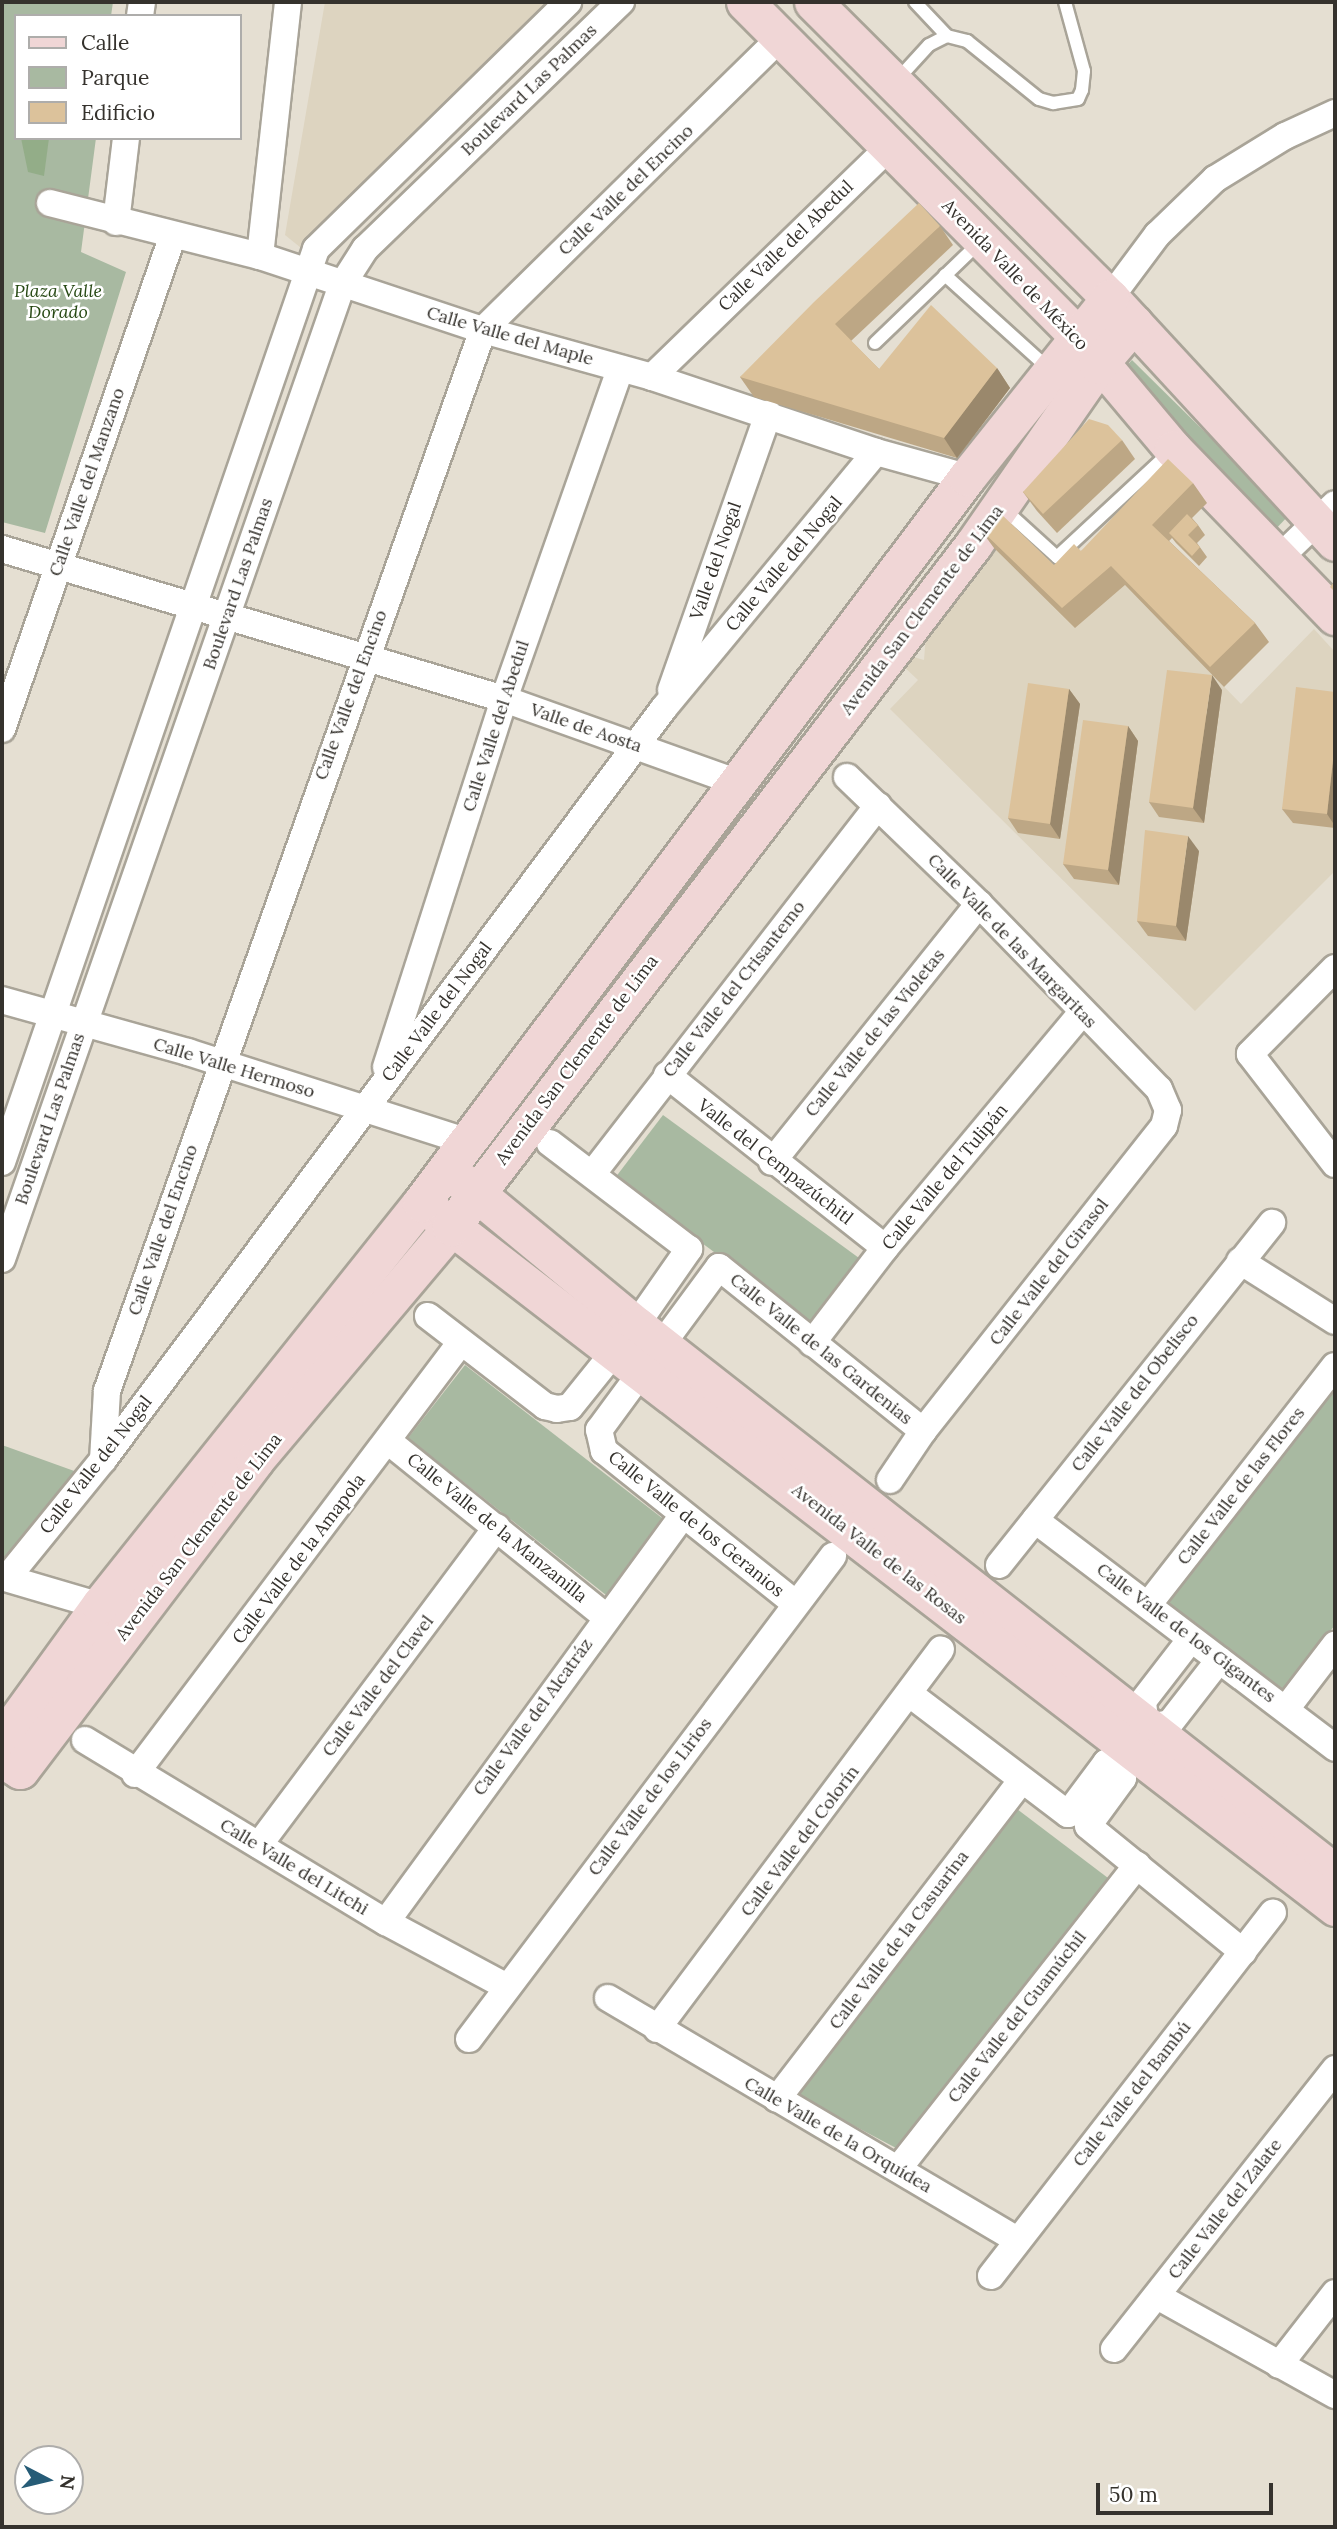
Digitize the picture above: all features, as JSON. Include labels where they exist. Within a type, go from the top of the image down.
[{"type":"street","points":[[260,256],[288,2]]},
{"type":"street","name":"Boulevard Las Palmas","points":[[2,1161],[316,249],[568,2]]},
{"type":"street","name":"Boulevard Las Palmas","points":[[2,1259],[342,285],[365,248],[621,2]]},
{"type":"street","name":"Avenida Valle de México","points":[[745,2],[1077,335],[1098,365],[1173,449],[1335,616]]},
{"type":"street","points":[[813,2],[1122,310],[1329,523],[1280,557]]},
{"type":"street","name":"Calle Valle del Encino","points":[[103,1460],[107,1391],[363,660],[483,330],[782,37]]},
{"type":"street","points":[[1122,310],[1157,234],[1215,179],[1284,136],[1335,113]]},
{"type":"street","points":[[116,222],[126,140]]},
{"type":"street","name":"Calle Valle del Abedul","points":[[652,377],[890,146]]},
{"type":"street","name":"Calle Valle del Maple","points":[[50,203],[116,222],[260,256],[307,274],[483,330],[652,377],[876,452],[967,477]]},
{"type":"street","name":"Calle Valle del Manzano","points":[[2,729],[173,235]]},
{"type":"street","name":"Avenida San Clemente de Lima","points":[[2,1740],[100,1605],[421,1203],[736,782],[1077,335],[1122,310]]},
{"type":"street","name":"Avenida San Clemente de Lima","points":[[2,1759],[20,1770],[255,1460],[451,1227],[1001,507],[1098,365],[1122,310]]},
{"type":"street","name":"Calle Valle del Abedul","points":[[380,1086],[504,699],[620,369]]},
{"type":"street","name":"Valle del Nogal","points":[[664,708],[768,414]]},
{"type":"street","name":"Calle Valle del Nogal","points":[[4,1578],[103,1460],[664,708],[876,452]]},
{"type":"street","name":"Valle de Aosta","points":[[2,549],[59,563],[193,609],[363,660],[504,699],[736,782]]},
{"type":"street","name":"Calle Valle de las Margaritas","points":[[846,777],[979,904],[1081,1014],[1158,1088],[1168,1110]]},
{"type":"street","name":"Calle Valle del Crisantemo","points":[[593,1173],[878,806]]},
{"type":"street","name":"Calle Valle de las Violetas","points":[[772,1162],[979,904]]},
{"type":"street","points":[[1335,968],[1251,1049],[1252,1060],[1335,1164]]},
{"type":"street","name":"Calle Valle Hermoso","points":[[2,1000],[222,1063],[365,1108],[456,1155]]},
{"type":"street","name":"Calle Valle del Tulipán","points":[[812,1343],[885,1248],[1081,1014]]},
{"type":"street","name":"Valle del Cempazúchitl","points":[[667,1075],[772,1162],[885,1248]]},
{"type":"street","name":"Calle Valle del Girasol","points":[[890,1480],[923,1431],[1164,1126],[1168,1110]]},
{"type":"street","points":[[428,1316],[545,1406],[557,1409],[570,1407],[638,1347],[689,1249],[593,1173],[550,1143]]},
{"type":"street","name":"Avenida Valle de las Rosas","points":[[456,1155],[476,1194],[638,1347],[1335,1906]]},
{"type":"street","name":"Avenida Valle de las Rosas","points":[[421,1203],[451,1227],[638,1347]]},
{"type":"street","name":"Calle Valle del Obelisco","points":[[999,1565],[1272,1223]]},
{"type":"street","points":[[1240,1261],[1335,1321]]},
{"type":"street","name":"Calle Valle de las Gardenias","points":[[638,1347],[719,1267],[923,1431]]},
{"type":"street","name":"Calle Valle de la Amapola","points":[[135,1774],[461,1342]]},
{"type":"street","name":"Calle Valle de los Geranios","points":[[638,1347],[599,1430],[599,1442],[604,1451],[796,1604]]},
{"type":"street","name":"Calle Valle de las Flores","points":[[1148,1605],[1335,1366]]},
{"type":"street","name":"Calle Valle de la Manzanilla","points":[[388,1441],[605,1616]]},
{"type":"street","name":"Calle Valle del Alcatráz","points":[[386,1922],[605,1616],[683,1515]]},
{"type":"street","name":"Calle Valle de los Gigantes","points":[[1035,1520],[1335,1748]]},
{"type":"street","name":"Calle Valle del Clavel","points":[[259,1845],[497,1527]]},
{"type":"street","name":"Calle Valle de los Lirios","points":[[469,2039],[833,1556]]},
{"type":"street","points":[[4,1578],[136,1617]]},
{"type":"street","points":[[1078,1820],[1122,1778],[1143,1701],[1191,1639]]},
{"type":"street","points":[[1286,1709],[1335,1645]]},
{"type":"street","name":"Calle Valle del Colorín","points":[[657,2029],[911,1695],[941,1650]]},
{"type":"street","points":[[1133,1745],[1170,1723],[1219,1660]]},
{"type":"street","points":[[911,1695],[1137,1865],[1242,1952]]},
{"type":"street","name":"Calle Valle del Litchi","points":[[85,1740],[135,1774],[386,1922],[507,1987]]},
{"type":"street","name":"Avenida Valle de las Rosas","points":[[1133,1745],[1335,1872]]},
{"type":"street","name":"Calle Valle de la Casuarina","points":[[777,2099],[1021,1780]]},
{"type":"street","name":"Calle Valle del Guamúchil","points":[[898,2169],[1137,1865]]},
{"type":"street","name":"Calle Valle del Bambú","points":[[992,2276],[1017,2240],[1273,1913]]},
{"type":"street","name":"Calle Valle de la Orquídea","points":[[608,1998],[1017,2240]]},
{"type":"street","name":"Calle Valle del Zalate","points":[[1114,2349],[1335,2070]]},
{"type":"street","points":[[1279,2365],[1335,2294]]},
{"type":"street","points":[[1157,2296],[1335,2395]]},
{"type":"lane","points":[[915,2],[947,36],[967,41],[1038,99],[1068,103],[1078,99],[1084,71],[1065,2]]},
{"type":"lane","points":[[894,83],[929,45],[947,36]]},
{"type":"lane","points":[[875,343],[982,239]]},
{"type":"lane","points":[[945,275],[1051,370]]},
{"type":"lane","points":[[1001,507],[1057,557],[1173,449]]},
{"type":"shaded area","points":[[325,2],[547,2],[306,252],[285,235]]},
{"type":"shaded area","points":[[994,548],[1075,627],[1125,585],[1241,704],[1314,629],[1335,652],[1335,871],[1195,1011],[890,709],[918,680],[902,665],[910,656],[924,660],[926,634]]},
{"type":"green space","name":"Plaza Valle Dorado","points":[[2,2],[113,2],[111,14],[14,14],[14,140],[96,140],[81,252],[126,272],[45,533],[2,522]]},
{"type":"green space","points":[[21,140],[49,140],[44,176],[28,172]]},
{"type":"green space","points":[[1132,360],[1289,515],[1273,532],[1116,377]]},
{"type":"green space","points":[[663,1115],[859,1258],[809,1323],[615,1178]]},
{"type":"green space","points":[[465,1365],[662,1518],[606,1595],[408,1438]]},
{"type":"green space","points":[[1335,1389],[1335,1625],[1281,1695],[1163,1601]]},
{"type":"green space","points":[[2,1445],[77,1472],[2,1566]]},
{"type":"green space","points":[[1013,1806],[1108,1878],[896,2148],[794,2094]]},
{"type":"building","points":[[919,203],[940,226],[835,324],[879,369],[931,305],[997,368],[944,438],[740,377],[814,302]]},
{"type":"building","points":[[1089,419],[1108,425],[1122,440],[1043,514],[1023,492]]},
{"type":"building","points":[[1168,459],[1193,483],[1152,525],[1255,623],[1210,667],[1111,566],[1062,608],[980,529],[998,511],[1054,565],[1074,544],[1081,551]]},
{"type":"building","points":[[1187,514],[1198,525],[1188,535],[1200,547],[1192,556],[1169,533]]},
{"type":"building","points":[[1167,670],[1212,675],[1193,808],[1149,802]]},
{"type":"building","points":[[1028,683],[1069,689],[1050,824],[1008,818]]},
{"type":"building","points":[[1296,687],[1335,692],[1335,742],[1327,814],[1282,809]]},
{"type":"building","points":[[1083,720],[1128,726],[1108,870],[1063,864]]},
{"type":"building","points":[[1145,830],[1188,836],[1176,926],[1137,921]]}]
